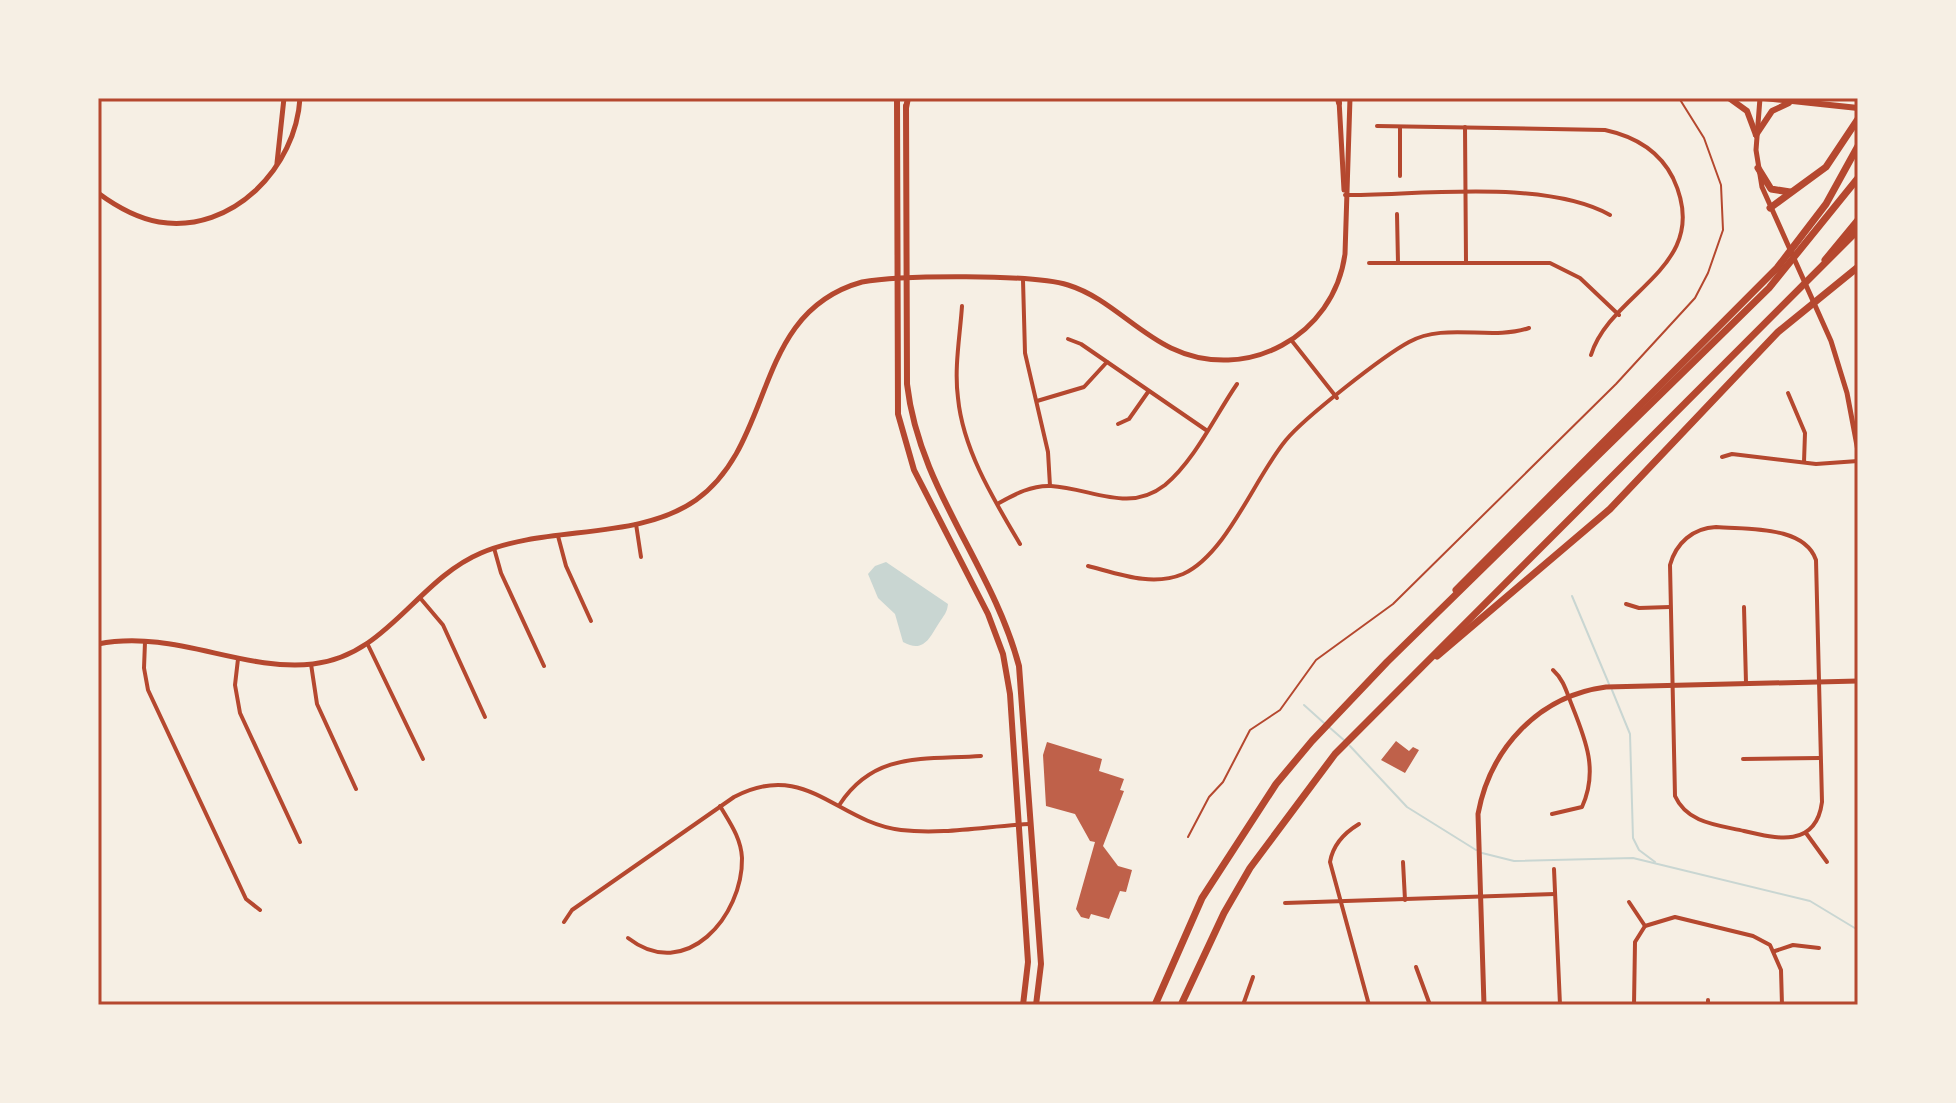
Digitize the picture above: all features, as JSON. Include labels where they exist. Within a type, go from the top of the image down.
[{"type":"highway","points":[[1770,208],[1826,167],[1858,119]]},
{"type":"highway","points":[[1387,662],[1512,531],[1777,268],[1826,204],[1858,146]]},
{"type":"highway","points":[[1758,168],[1771,189],[1783,193],[1796,190]]},
{"type":"highway","points":[[1155,1005],[1202,898],[1276,784],[1312,741],[1387,662],[1769,288],[1858,178]]},
{"type":"highway","points":[[1798,292],[1858,220]]},
{"type":"highway","points":[[1181,1005],[1224,913],[1250,868],[1335,754],[1858,230]]},
{"type":"highway","points":[[1395,691],[1610,509],[1778,332],[1858,267]]},
{"type":"main road","points":[[897,98],[896,391],[903,438],[914,470],[964,562],[1003,654],[1010,694],[1028,962],[1023,1005]]},
{"type":"main road","points":[[907,98],[907,384],[911,415],[923,458],[986,581],[1013,644],[1023,699],[1041,964],[1036,1005]]},
{"type":"main road","points":[[1729,98],[1747,111],[1756,135]]},
{"type":"main road","points":[[1762,98],[1858,108]]},
{"type":"main road","points":[[1756,135],[1772,111],[1797,102]]},
{"type":"street","points":[[276,168],[284,98]]},
{"type":"street","points":[[98,193],[126,212],[144,218],[191,223],[237,204],[276,168],[295,137],[300,98]]},
{"type":"street","points":[[98,644],[146,640],[239,656],[311,664],[338,659],[368,645],[465,561],[494,548],[635,522],[685,507],[713,485],[739,445],[788,337],[808,310],[850,285],[896,280],[1049,280],[1081,290],[1159,342],[1198,357],[1243,359],[1292,341],[1321,316],[1340,279],[1345,254],[1350,98]]},
{"type":"street","points":[[1762,98],[1756,135],[1758,168],[1770,208],[1822,320],[1840,367],[1858,451]]},
{"type":"street","points":[[1338,100],[1345,195]]},
{"type":"street","points":[[1377,126],[1605,130],[1631,137],[1660,159],[1678,192],[1681,216],[1678,239],[1659,275],[1600,336],[1591,355]]},
{"type":"street","points":[[1400,127],[1400,176]]},
{"type":"street","points":[[1465,127],[1466,262]]},
{"type":"street","points":[[1345,195],[1557,195],[1610,215]]},
{"type":"street","points":[[1397,214],[1398,263]]},
{"type":"street","points":[[1369,263],[1536,262],[1560,266],[1580,278],[1619,315]]},
{"type":"street","points":[[1023,280],[1025,353],[1048,452],[1050,486]]},
{"type":"street","points":[[962,306],[957,378],[961,420],[973,456],[1020,544]]},
{"type":"street","points":[[1088,566],[1153,580],[1174,577],[1194,568],[1211,552],[1286,440],[1418,338],[1436,333],[1513,334],[1529,328]]},
{"type":"street","points":[[1068,339],[1206,430]]},
{"type":"street","points":[[1292,341],[1337,398]]},
{"type":"street","points":[[1037,401],[1084,387],[1107,362]]},
{"type":"street","points":[[999,503],[1027,489],[1050,486],[1117,499],[1143,496],[1175,474],[1237,384]]},
{"type":"street","points":[[1118,424],[1129,419],[1148,391]]},
{"type":"street","points":[[1788,393],[1805,433],[1804,463]]},
{"type":"street","points":[[1722,457],[1732,454],[1804,463],[1858,461]]},
{"type":"street","points":[[635,522],[641,557]]},
{"type":"street","points":[[1716,527],[1788,535],[1804,541],[1813,552],[1818,570],[1820,813],[1806,833],[1791,839],[1777,839],[1702,821],[1681,808],[1673,785],[1670,607],[1672,559],[1685,538],[1700,529],[1716,527]]},
{"type":"street","points":[[558,536],[566,566],[591,621]]},
{"type":"street","points":[[494,548],[501,573],[544,666]]},
{"type":"street","points":[[421,599],[443,625],[485,717]]},
{"type":"street","points":[[1626,604],[1639,608],[1670,607]]},
{"type":"street","points":[[1744,607],[1746,683]]},
{"type":"street","points":[[146,640],[144,668],[148,690],[246,899],[260,910]]},
{"type":"street","points":[[368,645],[423,759]]},
{"type":"street","points":[[239,656],[235,685],[240,713],[300,842]]},
{"type":"street","points":[[311,664],[317,704],[356,789]]},
{"type":"street","points":[[1552,814],[1582,807],[1590,787],[1587,740],[1561,676],[1553,670]]},
{"type":"street","points":[[1484,1005],[1476,841],[1480,802],[1499,757],[1536,716],[1569,697],[1606,687],[1858,681]]},
{"type":"street","points":[[840,805],[861,778],[881,766],[981,756]]},
{"type":"street","points":[[1743,759],[1820,758]]},
{"type":"street","points":[[564,922],[572,910],[720,806],[747,790],[770,785],[810,790],[867,821],[904,830],[1032,824]]},
{"type":"street","points":[[628,938],[638,946],[678,951],[704,941],[718,928],[739,878],[742,857],[738,838],[720,806]]},
{"type":"street","points":[[1359,824],[1346,832],[1332,853],[1332,876],[1369,1005]]},
{"type":"street","points":[[1806,833],[1827,862]]},
{"type":"street","points":[[1403,862],[1405,900]]},
{"type":"street","points":[[1554,869],[1560,1005]]},
{"type":"street","points":[[1285,903],[1555,894]]},
{"type":"street","points":[[1629,902],[1645,926]]},
{"type":"street","points":[[1634,1005],[1632,950],[1645,926],[1675,917],[1753,936],[1775,951],[1781,970],[1782,1005]]},
{"type":"street","points":[[1775,951],[1793,945],[1819,948]]},
{"type":"street","points":[[1416,967],[1430,1005]]},
{"type":"street","points":[[1243,1005],[1253,977]]},
{"type":"lane","points":[[1188,837],[1209,797],[1223,782],[1250,730],[1280,710],[1316,660],[1393,604],[1616,384],[1695,298],[1708,273],[1723,230],[1721,185],[1704,138],[1679,98]]},
{"type":"shaded area","points":[[886,562],[948,604],[933,634],[921,645],[903,642],[895,614],[878,598],[868,574],[875,566]]},
{"type":"building","points":[[1396,741],[1409,751],[1413,747],[1419,750],[1405,773],[1381,760]]},
{"type":"building","points":[[1047,742],[1102,759],[1099,771],[1124,779],[1120,790],[1124,791],[1103,846],[1118,866],[1132,870],[1126,892],[1120,891],[1109,919],[1091,914],[1089,919],[1081,917],[1076,909],[1095,842],[1090,841],[1075,814],[1046,806],[1043,755]]},
{"type":"waterway","points":[[1572,596],[1609,684]]},
{"type":"waterway","points":[[1612,690],[1630,734],[1633,838],[1639,850],[1655,862]]},
{"type":"waterway","points":[[1304,705],[1324,723]]},
{"type":"waterway","points":[[1329,727],[1345,741]]},
{"type":"waterway","points":[[1350,746],[1407,807],[1476,850]]},
{"type":"waterway","points":[[1482,853],[1514,861],[1633,858],[1810,901],[1858,930]]}]
